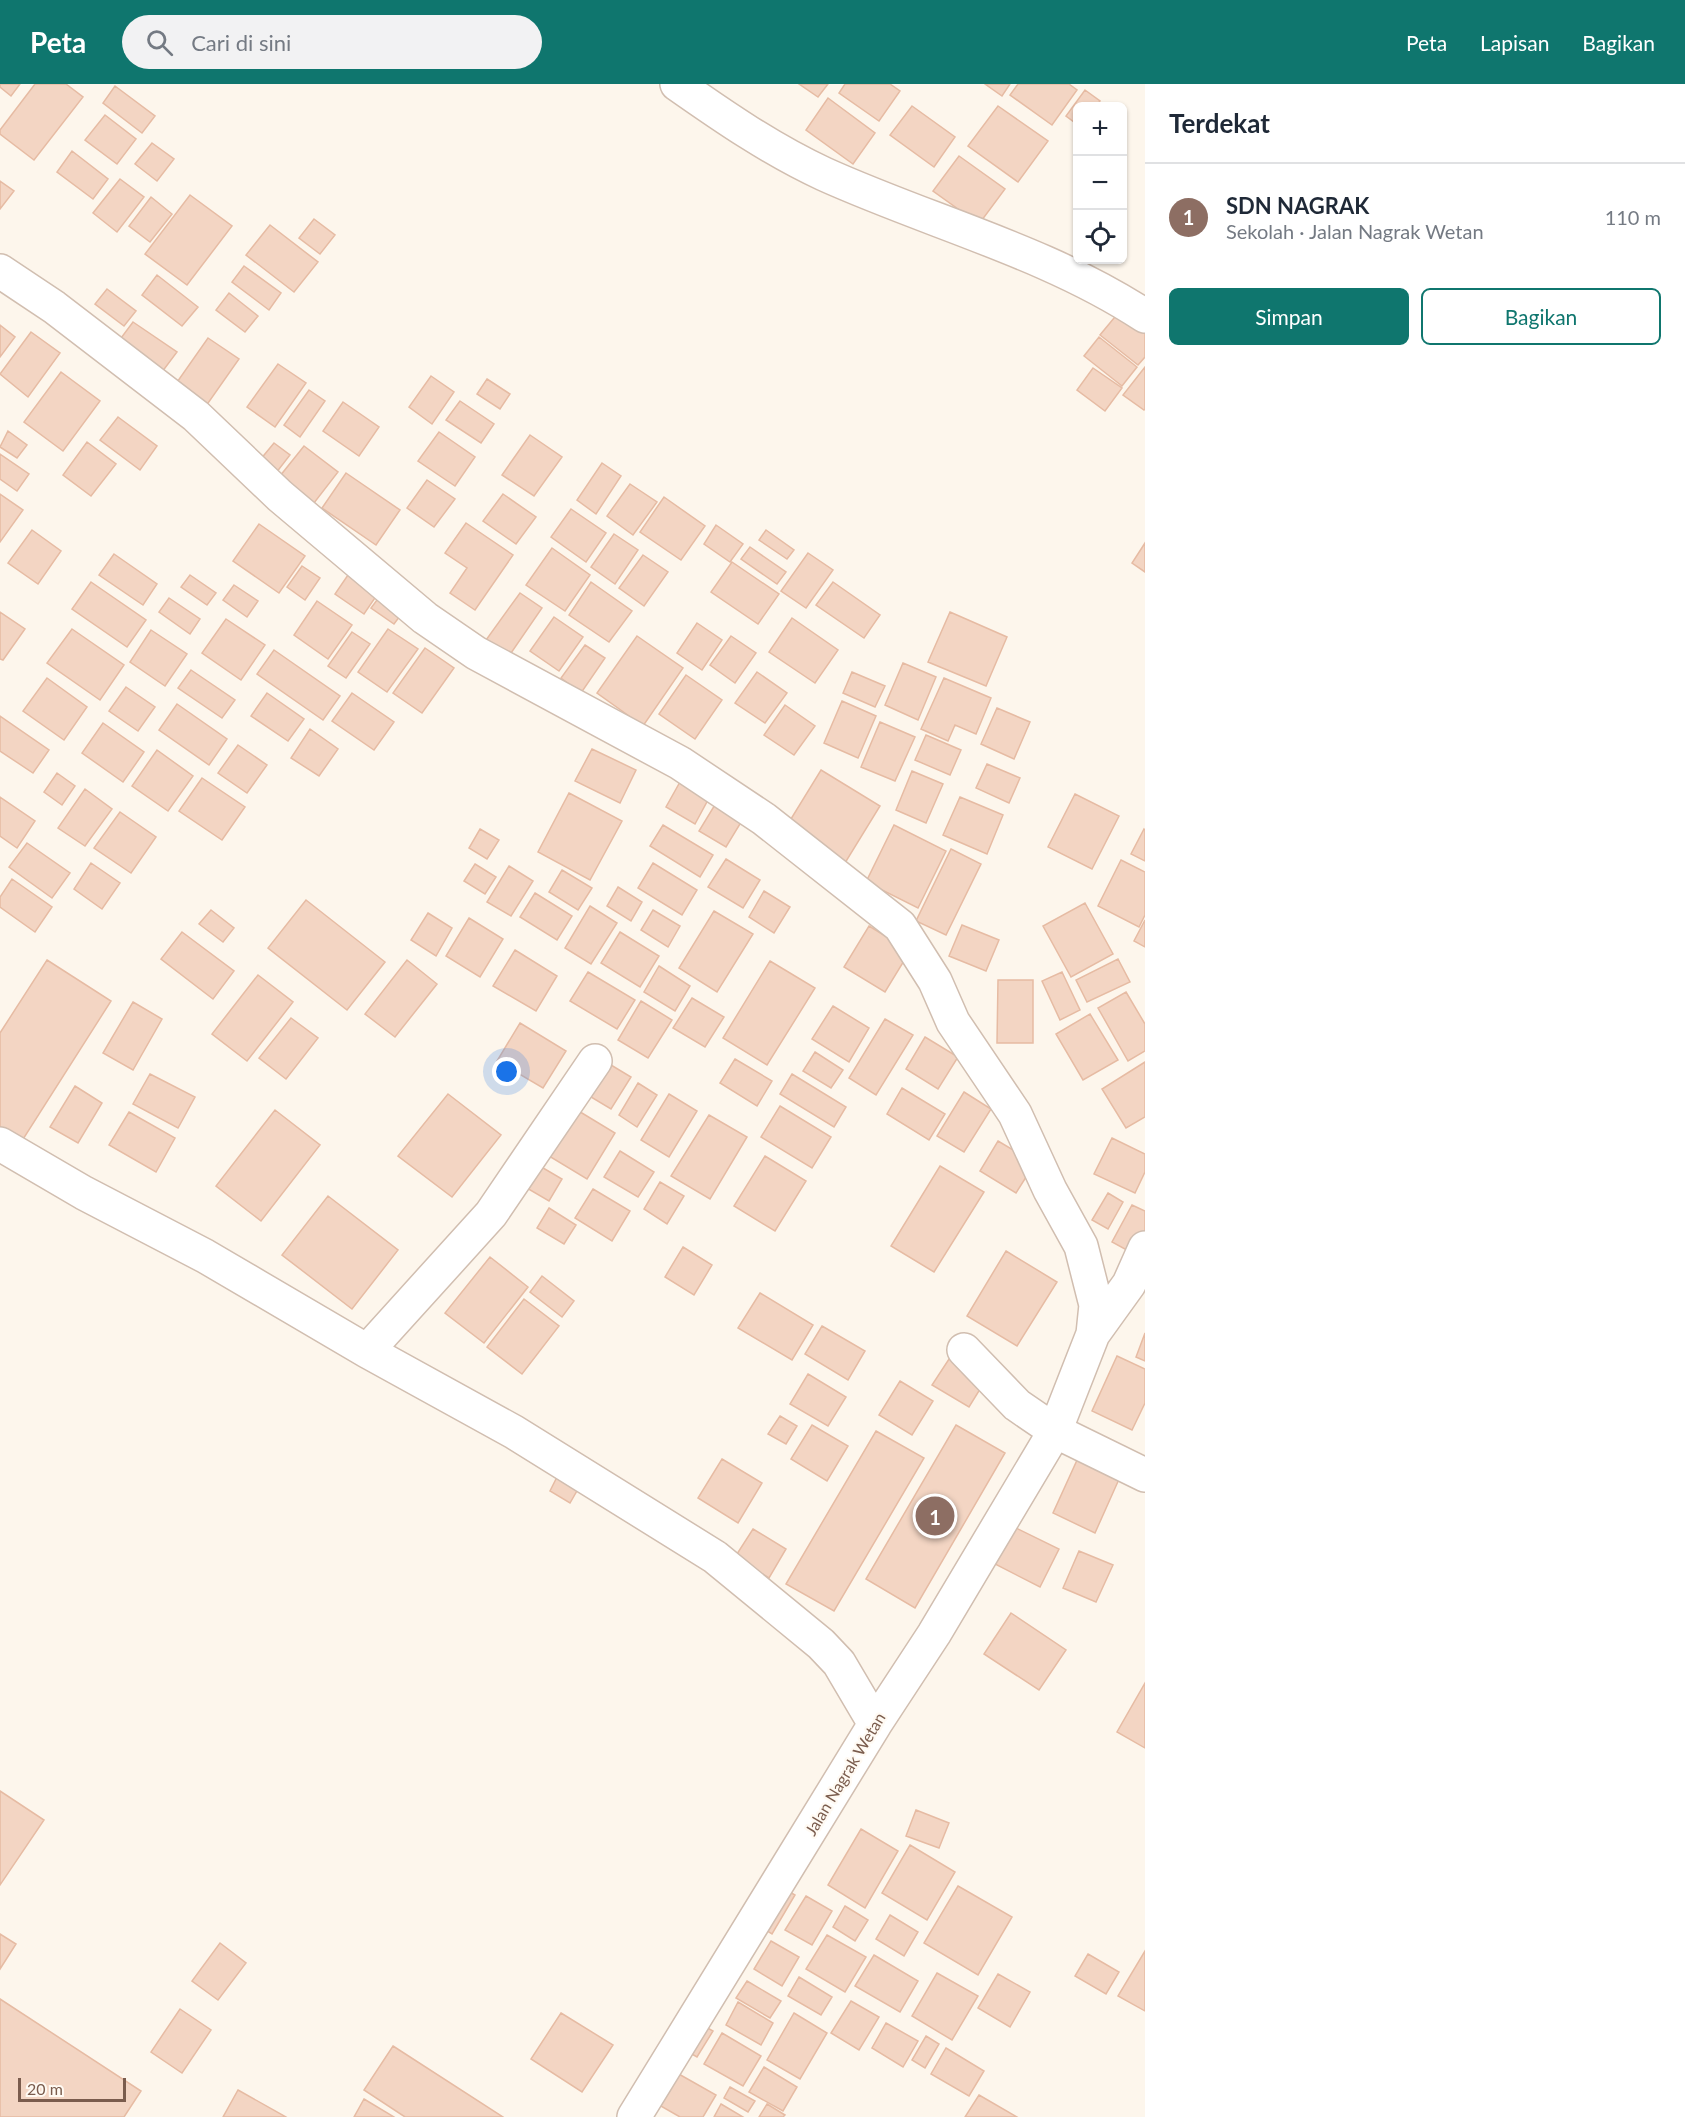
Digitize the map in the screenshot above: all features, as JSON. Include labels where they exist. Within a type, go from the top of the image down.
[{"type":"street","points":[[677,84],[779,151],[824,174],[1054,268],[1099,288],[1145,316]]},
{"type":"street","points":[[0,271],[54,307],[196,416],[289,503],[425,618],[476,653],[680,763],[764,819],[900,926],[935,981],[953,1022],[1015,1114],[1050,1190],[1081,1246],[1096,1305],[1093,1334]]},
{"type":"street","points":[[367,1352],[491,1214],[595,1061]]},
{"type":"street","points":[[0,1144],[84,1192],[205,1256],[367,1352],[514,1432],[715,1557],[821,1644],[838,1663],[875,1724]]},
{"type":"street","points":[[1093,1334],[1129,1284],[1145,1248]]},
{"type":"street","name":"Jalan Nagrak Wetan","points":[[634,2117],[875,1724],[934,1634],[1055,1431],[1093,1334]]},
{"type":"street","points":[[964,1350],[1017,1406],[1055,1431],[1145,1475]]},
{"type":"building","points":[[0,84],[20,84],[11,96],[0,87]]},
{"type":"building","points":[[35,84],[66,84],[83,97],[34,160],[0,134],[0,130]]},
{"type":"building","points":[[799,84],[828,84],[818,97]]},
{"type":"building","points":[[845,84],[890,84],[900,91],[879,121],[839,93]]},
{"type":"building","points":[[985,84],[1010,84],[1002,96]]},
{"type":"building","points":[[1018,84],[1069,84],[1077,90],[1052,125],[1010,95]]},
{"type":"building","points":[[115,86],[155,116],[142,133],[103,103]]},
{"type":"building","points":[[1085,90],[1100,101],[1099,102],[1076,102]]},
{"type":"building","points":[[828,98],[875,133],[853,164],[806,130]]},
{"type":"building","points":[[912,106],[955,137],[934,167],[890,135]]},
{"type":"building","points":[[998,106],[1048,141],[1018,182],[968,146]]},
{"type":"building","points":[[1073,106],[1073,121],[1066,116]]},
{"type":"building","points":[[105,115],[136,139],[117,164],[85,140]]},
{"type":"building","points":[[152,143],[174,159],[157,181],[135,164]]},
{"type":"building","points":[[72,151],[108,179],[93,199],[57,172]]},
{"type":"building","points":[[959,156],[1005,189],[979,224],[933,191]]},
{"type":"building","points":[[120,179],[144,197],[117,232],[93,213]]},
{"type":"building","points":[[0,181],[14,191],[0,209]]},
{"type":"building","points":[[190,195],[232,226],[187,285],[145,254]]},
{"type":"building","points":[[151,197],[172,214],[150,242],[129,226]]},
{"type":"building","points":[[314,219],[335,235],[320,254],[299,238]]},
{"type":"building","points":[[270,225],[318,262],[294,292],[246,255]]},
{"type":"building","points":[[244,266],[281,293],[269,310],[232,282]]},
{"type":"building","points":[[157,275],[198,307],[182,326],[142,295]]},
{"type":"building","points":[[107,289],[136,311],[124,326],[95,304]]},
{"type":"building","points":[[229,293],[258,316],[245,332],[216,310]]},
{"type":"building","points":[[1119,312],[1145,333],[1145,357],[1138,365],[1100,335]]},
{"type":"building","points":[[133,322],[177,352],[159,376],[115,346]]},
{"type":"building","points":[[0,325],[15,337],[0,357]]},
{"type":"building","points":[[31,332],[60,353],[28,397],[0,374]]},
{"type":"building","points":[[1099,337],[1137,367],[1122,386],[1084,356]]},
{"type":"building","points":[[208,338],[239,359],[206,406],[175,385]]},
{"type":"building","points":[[278,364],[306,383],[275,427],[247,407]]},
{"type":"building","points":[[1145,367],[1145,409],[1144,410],[1123,395]]},
{"type":"building","points":[[1093,368],[1122,388],[1105,411],[1077,390]]},
{"type":"building","points":[[61,372],[100,401],[63,451],[24,422]]},
{"type":"building","points":[[431,376],[454,392],[432,424],[409,407]]},
{"type":"building","points":[[487,379],[510,394],[500,409],[477,394]]},
{"type":"building","points":[[309,390],[325,401],[300,437],[284,425]]},
{"type":"building","points":[[460,401],[494,424],[481,443],[446,420]]},
{"type":"building","points":[[343,402],[379,427],[359,456],[323,431]]},
{"type":"building","points":[[118,417],[157,446],[140,470],[100,440]]},
{"type":"building","points":[[8,431],[27,445],[17,458],[0,447]]},
{"type":"building","points":[[439,432],[475,457],[455,486],[418,461]]},
{"type":"building","points":[[530,435],[562,457],[534,496],[502,475]]},
{"type":"building","points":[[87,442],[116,464],[91,496],[63,475]]},
{"type":"building","points":[[274,443],[290,455],[276,473],[260,460]]},
{"type":"building","points":[[304,446],[338,472],[314,503],[280,476]]},
{"type":"building","points":[[0,454],[29,474],[17,491],[0,479]]},
{"type":"building","points":[[602,463],[621,476],[596,514],[577,500]]},
{"type":"building","points":[[346,473],[400,510],[376,545],[322,508]]},
{"type":"building","points":[[427,480],[455,499],[434,527],[407,508]]},
{"type":"building","points":[[630,484],[657,502],[633,535],[607,516]]},
{"type":"building","points":[[0,494],[23,510],[0,542]]},
{"type":"building","points":[[503,494],[536,517],[516,544],[483,521]]},
{"type":"building","points":[[664,497],[705,526],[681,560],[640,532]]},
{"type":"building","points":[[571,509],[606,533],[586,562],[551,537]]},
{"type":"building","points":[[466,523],[513,555],[475,610],[450,593],[467,568],[445,553]]},
{"type":"building","points":[[259,524],[305,556],[279,593],[233,561]]},
{"type":"building","points":[[716,525],[743,544],[730,562],[704,544]]},
{"type":"building","points":[[32,530],[61,551],[38,584],[8,563]]},
{"type":"building","points":[[766,530],[794,550],[787,559],[759,540]]},
{"type":"building","points":[[614,534],[638,550],[615,584],[591,567]]},
{"type":"building","points":[[1145,543],[1145,572],[1132,563]]},
{"type":"building","points":[[750,547],[786,572],[777,584],[741,559]]},
{"type":"building","points":[[552,548],[590,575],[565,611],[526,585]]},
{"type":"building","points":[[808,553],[833,570],[806,608],[781,591]]},
{"type":"building","points":[[114,554],[157,584],[143,605],[99,575]]},
{"type":"building","points":[[643,555],[668,572],[644,606],[619,588]]},
{"type":"building","points":[[732,562],[779,594],[758,624],[711,592]]},
{"type":"building","points":[[302,566],[320,578],[305,600],[287,587]]},
{"type":"building","points":[[350,572],[379,592],[364,614],[335,594]]},
{"type":"building","points":[[190,575],[216,593],[207,605],[181,587]]},
{"type":"building","points":[[91,582],[146,620],[127,647],[72,609]]},
{"type":"building","points":[[591,582],[632,611],[609,642],[569,615]]},
{"type":"building","points":[[833,582],[880,615],[864,638],[816,605]]},
{"type":"building","points":[[234,585],[258,601],[247,617],[223,600]]},
{"type":"building","points":[[520,593],[542,608],[509,656],[486,640]]},
{"type":"building","points":[[380,596],[403,612],[394,624],[371,608]]},
{"type":"building","points":[[169,598],[200,619],[190,634],[159,612]]},
{"type":"building","points":[[317,601],[352,625],[328,659],[294,635]]},
{"type":"building","points":[[0,612],[25,629],[3,660],[0,659]]},
{"type":"building","points":[[950,612],[1007,637],[986,686],[928,662]]},
{"type":"building","points":[[554,617],[583,637],[559,671],[530,651]]},
{"type":"building","points":[[792,618],[838,650],[815,683],[769,652]]},
{"type":"building","points":[[226,619],[265,645],[241,680],[202,653]]},
{"type":"building","points":[[697,623],[722,640],[702,670],[677,653]]},
{"type":"building","points":[[72,629],[124,665],[100,700],[47,663]]},
{"type":"building","points":[[388,629],[418,649],[387,692],[358,672]]},
{"type":"building","points":[[151,630],[187,654],[165,686],[130,662]]},
{"type":"building","points":[[352,632],[370,644],[346,678],[328,666]]},
{"type":"building","points":[[637,636],[683,668],[643,726],[597,693]]},
{"type":"building","points":[[731,636],[756,653],[735,683],[710,665]]},
{"type":"building","points":[[585,645],[605,658],[581,693],[561,678]]},
{"type":"building","points":[[425,648],[454,668],[422,713],[393,693]]},
{"type":"building","points":[[274,650],[340,696],[323,720],[257,674]]},
{"type":"building","points":[[903,663],[936,677],[918,720],[885,705]]},
{"type":"building","points":[[191,670],[235,700],[222,718],[178,688]]},
{"type":"building","points":[[757,672],[787,693],[765,723],[735,703]]},
{"type":"building","points":[[852,672],[885,686],[875,707],[843,693]]},
{"type":"building","points":[[686,675],[722,700],[695,739],[659,714]]},
{"type":"building","points":[[47,678],[87,707],[64,740],[23,711]]},
{"type":"building","points":[[944,678],[991,698],[976,734],[955,725],[948,741],[921,729]]},
{"type":"building","points":[[126,687],[155,707],[138,731],[109,711]]},
{"type":"building","points":[[267,693],[304,719],[288,741],[251,716]]},
{"type":"building","points":[[352,693],[394,722],[374,750],[332,721]]},
{"type":"building","points":[[842,701],[876,716],[858,758],[824,743]]},
{"type":"building","points":[[177,704],[227,739],[209,765],[159,730]]},
{"type":"building","points":[[785,705],[815,726],[794,755],[764,735]]},
{"type":"building","points":[[997,708],[1030,722],[1014,759],[981,744]]},
{"type":"building","points":[[0,716],[49,750],[33,773],[0,751]]},
{"type":"building","points":[[880,722],[915,737],[895,781],[861,767]]},
{"type":"building","points":[[103,723],[144,752],[123,782],[82,753]]},
{"type":"building","points":[[310,729],[338,749],[319,776],[291,758]]},
{"type":"building","points":[[926,735],[961,750],[950,775],[915,760]]},
{"type":"building","points":[[238,745],[267,765],[247,793],[218,773]]},
{"type":"building","points":[[592,749],[636,770],[620,803],[575,781]]},
{"type":"building","points":[[157,750],[193,776],[168,811],[132,786]]},
{"type":"building","points":[[987,764],[1020,778],[1009,803],[976,788]]},
{"type":"building","points":[[821,770],[880,806],[845,863],[786,827]]},
{"type":"building","points":[[912,771],[943,784],[926,823],[896,810]]},
{"type":"building","points":[[57,773],[75,786],[62,805],[44,792]]},
{"type":"building","points":[[202,778],[245,807],[222,840],[179,811]]},
{"type":"building","points":[[680,782],[709,798],[695,824],[666,807]]},
{"type":"building","points":[[85,789],[112,809],[85,846],[58,828]]},
{"type":"building","points":[[569,793],[622,821],[590,880],[538,852]]},
{"type":"building","points":[[1075,794],[1119,816],[1092,869],[1048,847]]},
{"type":"building","points":[[0,797],[35,821],[17,848],[0,836]]},
{"type":"building","points":[[960,797],[1003,815],[987,854],[943,835]]},
{"type":"building","points":[[716,803],[743,819],[726,847],[699,831]]},
{"type":"building","points":[[120,812],[156,837],[131,873],[94,848]]},
{"type":"building","points":[[663,825],[713,855],[700,877],[650,846]]},
{"type":"building","points":[[894,825],[946,851],[918,908],[866,882]]},
{"type":"building","points":[[480,829],[499,840],[487,859],[469,848]]},
{"type":"building","points":[[1145,830],[1145,861],[1131,854]]},
{"type":"building","points":[[27,843],[70,873],[52,898],[9,867]]},
{"type":"building","points":[[951,849],[981,864],[946,935],[916,921]]},
{"type":"building","points":[[726,859],[760,880],[743,908],[708,887]]},
{"type":"building","points":[[1121,860],[1145,872],[1145,915],[1139,927],[1098,906]]},
{"type":"building","points":[[91,863],[120,883],[102,909],[74,889]]},
{"type":"building","points":[[653,863],[697,890],[682,915],[638,888]]},
{"type":"building","points":[[475,864],[496,877],[485,894],[464,881]]},
{"type":"building","points":[[509,866],[533,881],[511,916],[487,902]]},
{"type":"building","points":[[562,870],[592,888],[578,910],[549,892]]},
{"type":"building","points":[[12,879],[52,907],[35,932],[0,907],[0,897]]},
{"type":"building","points":[[618,887],[642,902],[631,921],[607,906]]},
{"type":"building","points":[[764,891],[790,907],[774,933],[749,917]]},
{"type":"building","points":[[535,893],[572,916],[557,940],[520,917]]},
{"type":"building","points":[[306,900],[385,962],[347,1010],[268,948]]},
{"type":"building","points":[[1085,903],[1113,954],[1071,977],[1043,926]]},
{"type":"building","points":[[590,906],[617,923],[591,964],[565,948]]},
{"type":"building","points":[[211,910],[234,928],[223,942],[199,924]]},
{"type":"building","points":[[653,910],[680,926],[668,947],[641,930]]},
{"type":"building","points":[[714,911],[753,934],[717,992],[679,968]]},
{"type":"building","points":[[428,913],[452,928],[436,956],[411,940]]},
{"type":"building","points":[[469,918],[503,939],[480,977],[446,956]]},
{"type":"building","points":[[1145,920],[1145,947],[1134,941]]},
{"type":"building","points":[[962,925],[999,940],[986,971],[949,956]]},
{"type":"building","points":[[869,926],[910,951],[885,992],[844,967]]},
{"type":"building","points":[[182,932],[234,971],[213,999],[161,959]]},
{"type":"building","points":[[620,932],[659,956],[640,987],[601,963]]},
{"type":"building","points":[[515,950],[557,976],[536,1011],[493,986]]},
{"type":"building","points":[[1118,959],[1130,982],[1087,1002],[1076,980]]},
{"type":"building","points":[[47,960],[111,1001],[20,1144],[0,1131],[0,1033]]},
{"type":"building","points":[[407,960],[437,984],[395,1037],[365,1014]]},
{"type":"building","points":[[770,961],[815,988],[767,1065],[723,1038]]},
{"type":"building","points":[[659,966],[690,986],[675,1011],[644,992]]},
{"type":"building","points":[[588,972],[635,1000],[617,1029],[570,1001]]},
{"type":"building","points":[[1062,972],[1080,1010],[1060,1020],[1042,981]]},
{"type":"building","points":[[258,975],[293,1002],[247,1061],[212,1034]]},
{"type":"building","points":[[998,980],[1033,980],[1033,1043],[997,1043]]},
{"type":"building","points":[[1126,992],[1145,1024],[1145,1051],[1128,1061],[1098,1008]]},
{"type":"building","points":[[692,998],[724,1017],[705,1047],[673,1028]]},
{"type":"building","points":[[641,1001],[672,1020],[648,1058],[618,1040]]},
{"type":"building","points":[[133,1002],[162,1019],[133,1070],[103,1053]]},
{"type":"building","points":[[833,1006],[869,1028],[849,1062],[812,1039]]},
{"type":"building","points":[[1090,1014],[1118,1060],[1083,1080],[1056,1034]]},
{"type":"building","points":[[291,1018],[318,1038],[286,1079],[259,1058]]},
{"type":"building","points":[[885,1019],[913,1035],[876,1095],[849,1078]]},
{"type":"building","points":[[520,1023],[566,1051],[543,1088],[497,1061]]},
{"type":"building","points":[[925,1037],[958,1057],[938,1089],[906,1069]]},
{"type":"building","points":[[815,1052],[843,1070],[831,1088],[803,1071]]},
{"type":"building","points":[[601,1059],[631,1077],[611,1109],[581,1091]]},
{"type":"building","points":[[735,1059],[772,1081],[757,1106],[720,1083]]},
{"type":"building","points":[[1145,1062],[1145,1117],[1126,1128],[1102,1089]]},
{"type":"building","points":[[150,1074],[195,1097],[178,1128],[133,1104]]},
{"type":"building","points":[[792,1074],[846,1107],[834,1127],[780,1094]]},
{"type":"building","points":[[638,1083],[657,1095],[637,1127],[619,1115]]},
{"type":"building","points":[[75,1086],[102,1103],[78,1143],[50,1127]]},
{"type":"building","points":[[902,1088],[945,1114],[929,1140],[887,1114]]},
{"type":"building","points":[[964,1092],[991,1109],[964,1152],[937,1136]]},
{"type":"building","points":[[448,1094],[501,1135],[452,1197],[398,1156]]},
{"type":"building","points":[[669,1094],[697,1111],[669,1157],[641,1140]]},
{"type":"building","points":[[780,1106],[831,1137],[812,1168],[761,1137]]},
{"type":"building","points":[[572,1107],[615,1133],[587,1179],[544,1153]]},
{"type":"building","points":[[275,1110],[320,1145],[261,1221],[216,1186]]},
{"type":"building","points":[[129,1112],[175,1138],[156,1172],[109,1145]]},
{"type":"building","points":[[709,1115],[747,1137],[710,1199],[671,1176]]},
{"type":"building","points":[[1112,1138],[1145,1154],[1145,1172],[1135,1193],[1094,1174]]},
{"type":"building","points":[[998,1141],[1035,1163],[1016,1193],[980,1171]]},
{"type":"building","points":[[620,1151],[654,1172],[638,1197],[604,1177]]},
{"type":"building","points":[[765,1156],[806,1181],[775,1231],[734,1206]]},
{"type":"building","points":[[538,1165],[562,1179],[549,1201],[525,1187]]},
{"type":"building","points":[[940,1166],[984,1192],[934,1272],[891,1246]]},
{"type":"building","points":[[660,1182],[684,1196],[667,1224],[644,1209]]},
{"type":"building","points":[[593,1189],[630,1211],[612,1241],[575,1218]]},
{"type":"building","points":[[1108,1193],[1123,1202],[1108,1229],[1092,1220]]},
{"type":"building","points":[[328,1196],[398,1250],[352,1309],[282,1255]]},
{"type":"building","points":[[1132,1205],[1145,1211],[1145,1234],[1134,1254],[1112,1242]]},
{"type":"building","points":[[549,1208],[576,1225],[564,1244],[537,1228]]},
{"type":"building","points":[[683,1247],[712,1265],[694,1295],[665,1277]]},
{"type":"building","points":[[1006,1251],[1057,1282],[1017,1346],[967,1316]]},
{"type":"building","points":[[490,1257],[528,1287],[484,1343],[445,1313]]},
{"type":"building","points":[[542,1276],[574,1301],[562,1317],[530,1292]]},
{"type":"building","points":[[760,1293],[813,1325],[792,1360],[738,1328]]},
{"type":"building","points":[[524,1299],[559,1326],[522,1374],[487,1347]]},
{"type":"building","points":[[822,1326],[865,1351],[848,1380],[805,1354]]},
{"type":"building","points":[[1145,1333],[1145,1361],[1136,1357]]},
{"type":"building","points":[[951,1356],[987,1378],[969,1407],[932,1385]]},
{"type":"building","points":[[1117,1356],[1145,1369],[1145,1403],[1132,1430],[1092,1411]]},
{"type":"building","points":[[808,1374],[846,1397],[828,1426],[790,1404]]},
{"type":"building","points":[[900,1381],[933,1401],[912,1435],[879,1415]]},
{"type":"building","points":[[780,1416],[797,1426],[786,1444],[768,1434]]},
{"type":"building","points":[[812,1425],[848,1446],[827,1481],[791,1459]]},
{"type":"building","points":[[956,1425],[1005,1453],[915,1608],[866,1579]]},
{"type":"building","points":[[876,1431],[924,1458],[834,1611],[786,1584]]},
{"type":"building","points":[[1078,1458],[1120,1477],[1095,1533],[1053,1513]]},
{"type":"building","points":[[722,1459],[762,1483],[738,1523],[698,1498]]},
{"type":"building","points":[[557,1477],[578,1489],[570,1503],[550,1491]]},
{"type":"building","points":[[1014,1527],[1059,1549],[1040,1587],[995,1564]]},
{"type":"building","points":[[753,1529],[786,1549],[769,1578],[735,1557]]},
{"type":"building","points":[[1079,1551],[1113,1565],[1096,1602],[1063,1588]]},
{"type":"building","points":[[1011,1613],[1066,1650],[1039,1690],[984,1654]]},
{"type":"building","points":[[1145,1683],[1145,1748],[1117,1732]]},
{"type":"building","points":[[0,1791],[44,1820],[0,1885]]},
{"type":"building","points":[[916,1810],[949,1823],[939,1848],[906,1836]]},
{"type":"building","points":[[861,1829],[898,1851],[865,1908],[828,1885]]},
{"type":"building","points":[[910,1845],[955,1872],[927,1920],[882,1893]]},
{"type":"building","points":[[958,1886],[1012,1917],[978,1975],[924,1943]]},
{"type":"building","points":[[783,1888],[795,1895],[772,1934],[761,1927]]},
{"type":"building","points":[[806,1896],[832,1911],[812,1945],[785,1930]]},
{"type":"building","points":[[845,1906],[868,1920],[855,1941],[833,1927]]},
{"type":"building","points":[[890,1915],[918,1932],[904,1956],[876,1939]]},
{"type":"building","points":[[0,1934],[16,1944],[0,1969]]},
{"type":"building","points":[[827,1935],[866,1957],[845,1992],[806,1969]]},
{"type":"building","points":[[771,1941],[799,1957],[782,1986],[754,1969]]},
{"type":"building","points":[[220,1943],[246,1963],[218,2000],[192,1981]]},
{"type":"building","points":[[1145,1951],[1145,2011],[1118,1996]]},
{"type":"building","points":[[1088,1954],[1119,1972],[1106,1994],[1075,1976]]},
{"type":"building","points":[[874,1955],[918,1981],[900,2012],[855,1986]]},
{"type":"building","points":[[937,1973],[978,1996],[952,2040],[912,2016]]},
{"type":"building","points":[[998,1974],[1030,1992],[1010,2027],[978,2008]]},
{"type":"building","points":[[799,1977],[832,1997],[821,2015],[788,1996]]},
{"type":"building","points":[[747,1981],[781,2001],[770,2018],[736,1998]]},
{"type":"building","points":[[0,1999],[141,2091],[124,2117],[0,2117]]},
{"type":"building","points":[[851,2001],[879,2017],[859,2050],[831,2033]]},
{"type":"building","points":[[738,2002],[773,2023],[761,2045],[726,2025]]},
{"type":"building","points":[[180,2009],[211,2030],[182,2073],[151,2052]]},
{"type":"building","points":[[561,2013],[613,2045],[582,2092],[531,2059]]},
{"type":"building","points":[[794,2013],[827,2033],[800,2079],[767,2060]]},
{"type":"building","points":[[697,2022],[713,2031],[697,2057],[681,2048]]},
{"type":"building","points":[[886,2023],[918,2041],[903,2067],[872,2048]]},
{"type":"building","points":[[722,2033],[761,2056],[743,2086],[704,2064]]},
{"type":"building","points":[[926,2036],[939,2044],[925,2068],[912,2060]]},
{"type":"building","points":[[393,2046],[503,2117],[405,2117],[364,2090]]},
{"type":"building","points":[[946,2048],[984,2071],[969,2096],[931,2074]]},
{"type":"building","points":[[764,2067],[797,2087],[783,2111],[749,2092]]},
{"type":"building","points":[[677,2073],[716,2095],[703,2117],[680,2117],[659,2105]]},
{"type":"building","points":[[730,2087],[755,2101],[748,2112],[724,2098]]},
{"type":"building","points":[[238,2090],[286,2117],[223,2117]]},
{"type":"building","points":[[979,2095],[1017,2117],[965,2117]]},
{"type":"building","points":[[364,2099],[394,2117],[354,2117]]},
{"type":"building","points":[[721,2104],[743,2117],[714,2117]]},
{"type":"building","points":[[767,2104],[785,2115],[783,2117],[759,2117]]},
{"type":"place","name":"SDN NAGRAK","points":[[935,1516]]}]
